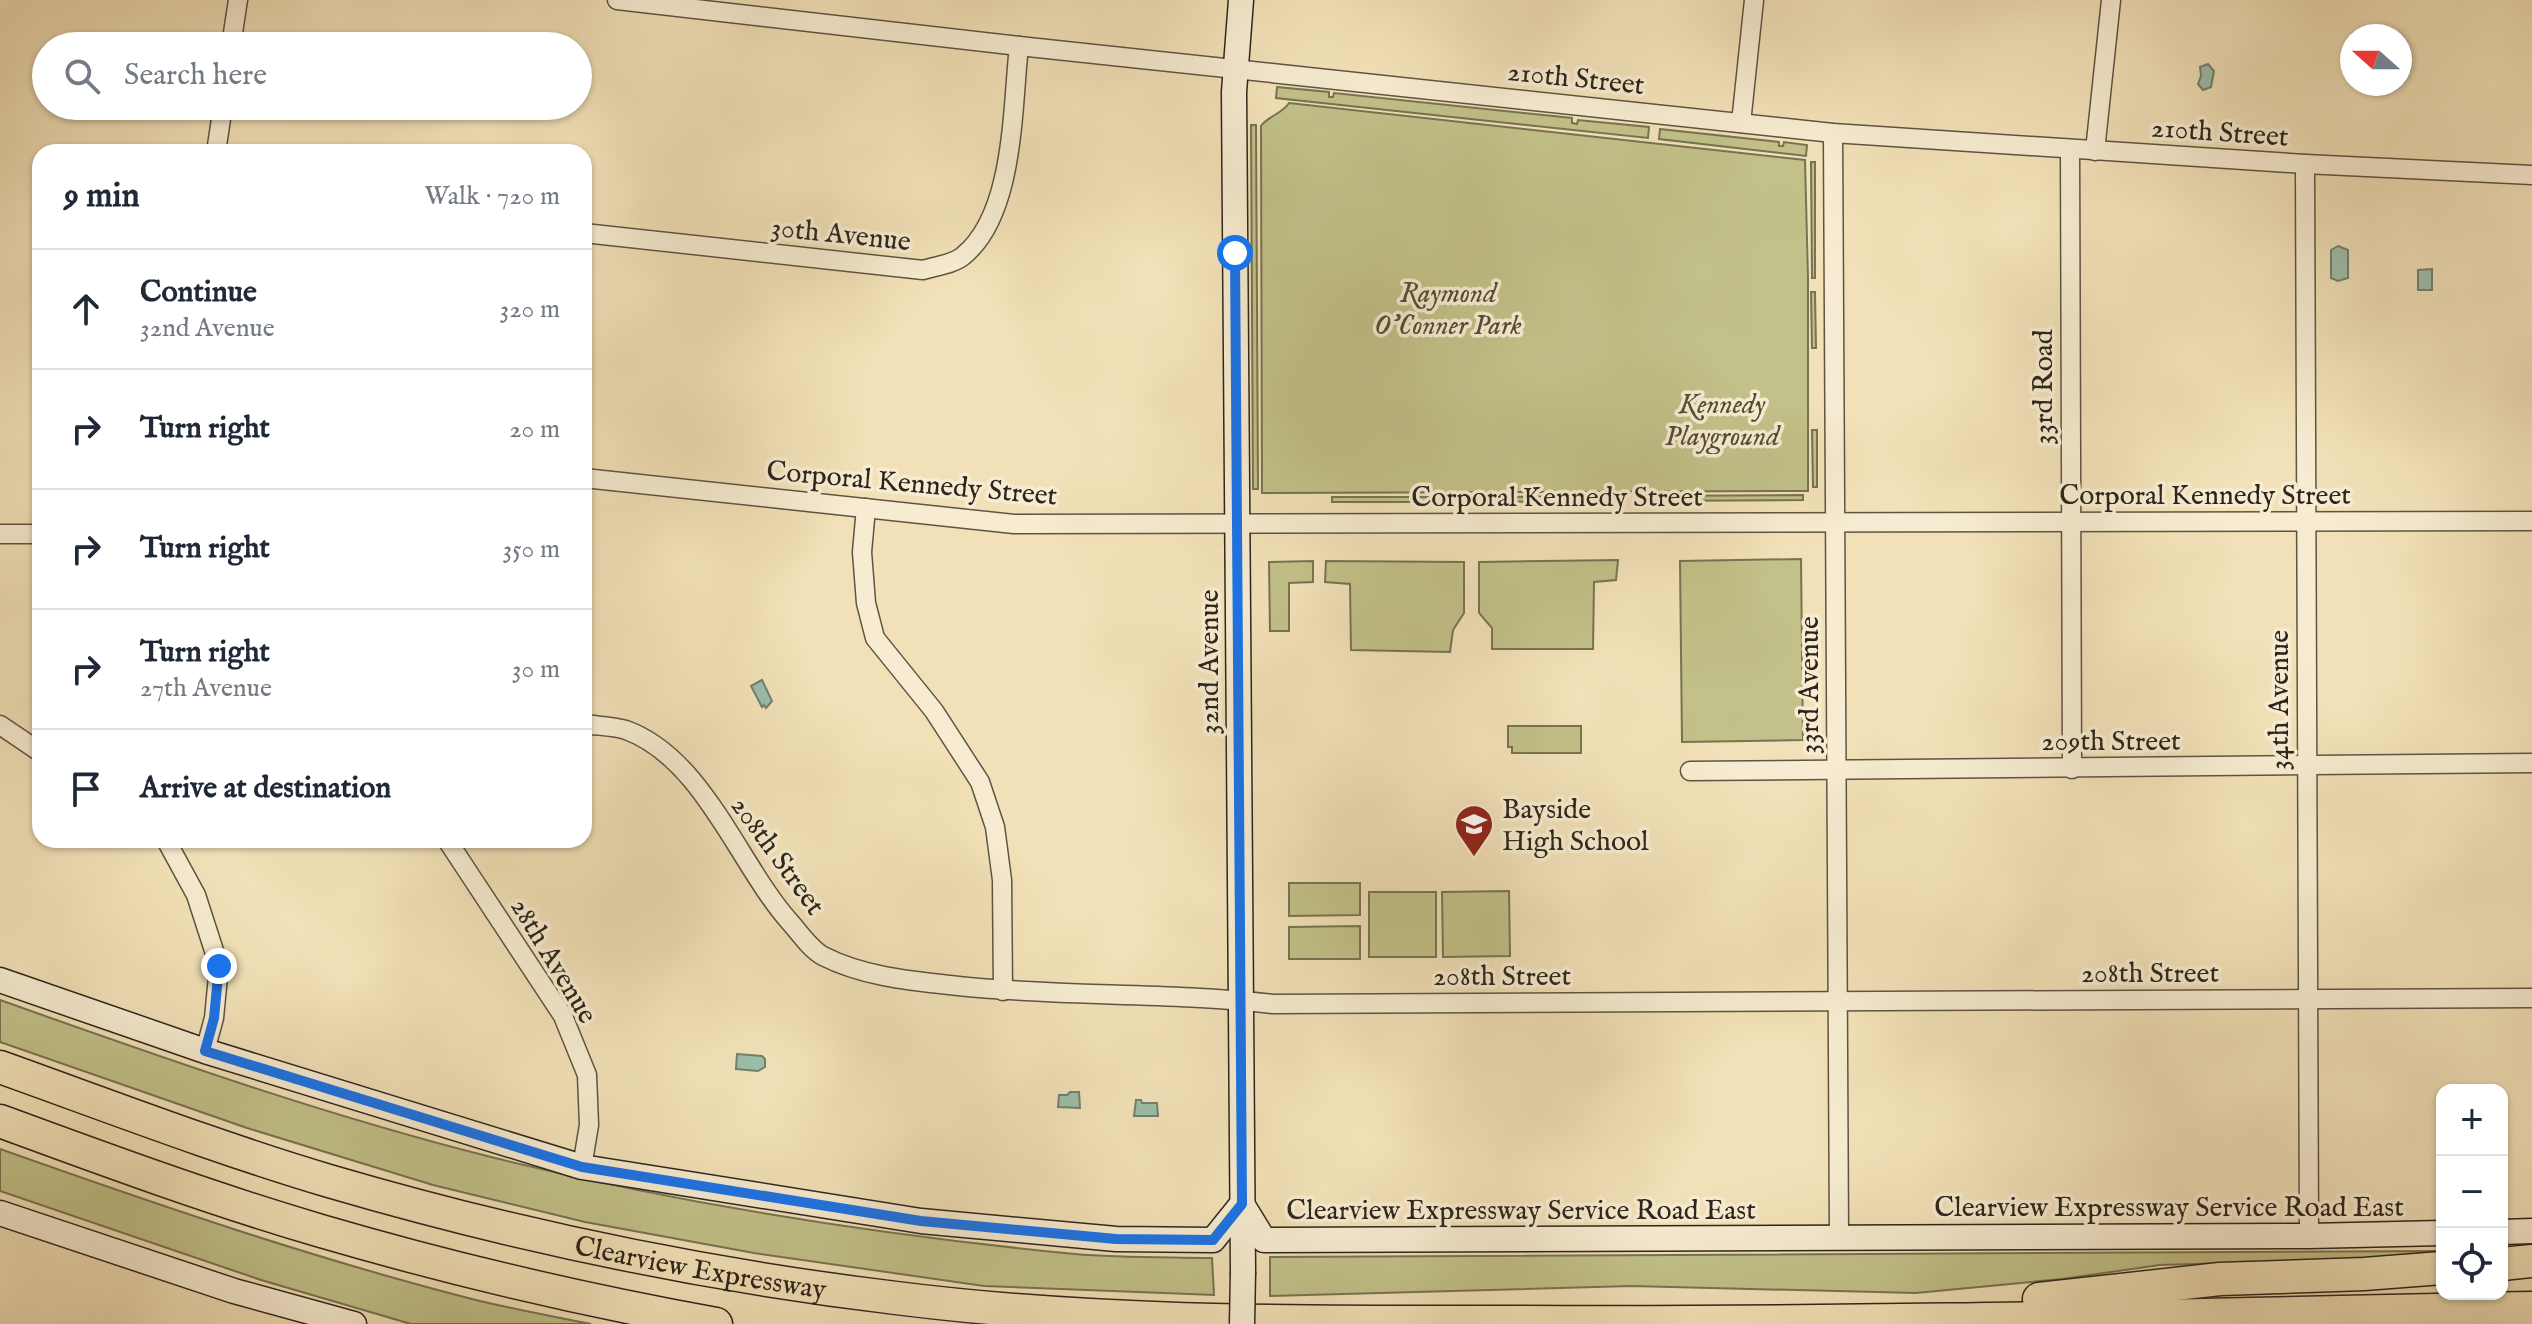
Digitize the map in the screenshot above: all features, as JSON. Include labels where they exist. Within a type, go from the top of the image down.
[{"type":"highway","name":"Clearview Expressway","points":[[0,1067],[326,1180],[466,1218],[609,1250],[752,1277],[898,1299],[1184,1321],[1785,1323],[2532,1308]]},
{"type":"highway","name":"Clearview Expressway","points":[[0,1121],[182,1187],[320,1231],[607,1304],[716,1324]]},
{"type":"highway","points":[[2508,1263],[2532,1261]]},
{"type":"highway","points":[[1785,1323],[2220,1279],[2436,1268]]},
{"type":"street","points":[[233,32],[238,0]]},
{"type":"street","name":"210th Street","points":[[617,0],[777,10],[1019,46],[1833,133],[2305,164],[2532,175]]},
{"type":"street","name":"32nd Avenue","points":[[1241,0],[1234,68],[1242,1324]]},
{"type":"street","points":[[1741,123],[1754,0]]},
{"type":"street","points":[[2095,151],[2111,0]]},
{"type":"street","name":"30th Avenue","points":[[592,234],[923,270],[962,258],[985,232],[998,199],[1007,158],[1019,46]]},
{"type":"street","points":[[217,144],[221,120]]},
{"type":"street","name":"33rd Avenue","points":[[1833,133],[1839,1238]]},
{"type":"street","name":"33rd Road","points":[[2070,149],[2072,769]]},
{"type":"street","name":"34th Avenue","points":[[2305,164],[2309,1236]]},
{"type":"street","name":"Corporal Kennedy Street","points":[[592,479],[1014,524],[2532,521]]},
{"type":"street","points":[[866,508],[862,552],[866,603],[875,638],[934,711],[980,782],[995,827],[1002,880],[1003,991]]},
{"type":"street","points":[[0,534],[32,534]]},
{"type":"street","points":[[0,725],[32,747]]},
{"type":"street","name":"208th Street","points":[[592,725],[625,730],[656,746],[683,770],[770,899],[819,954],[855,970],[911,981],[1003,991],[1273,1004],[2532,998]]},
{"type":"street","name":"209th Street","points":[[1690,771],[2532,763]]},
{"type":"street","points":[[170,848],[196,895],[219,966],[214,1018],[205,1051]]},
{"type":"street","name":"28th Avenue","points":[[452,848],[563,1016],[587,1075],[589,1125],[582,1167]]},
{"type":"street","points":[[0,980],[205,1051],[582,1167],[921,1221],[1116,1239],[1213,1240],[1242,1204]]},
{"type":"street","name":"Clearview Expressway Service Road East","points":[[1242,1204],[1264,1240],[2436,1233]]},
{"type":"street","points":[[0,1213],[234,1291],[354,1324]]},
{"type":"street","points":[[2508,1232],[2532,1231]]},
{"type":"green space","points":[[1277,87],[1329,92],[1329,97],[1333,97],[1334,93],[1572,118],[1572,123],[1577,124],[1578,120],[1649,127],[1648,138],[1276,98]]},
{"type":"green space","name":"Raymond O'Conner Park","points":[[1289,103],[1805,160],[1808,491],[1262,493],[1261,126]]},
{"type":"green space","points":[[1251,125],[1256,125],[1258,489],[1253,489]]},
{"type":"green space","points":[[1660,129],[1779,142],[1779,146],[1783,146],[1784,142],[1807,145],[1806,156],[1659,139]]},
{"type":"green space","points":[[1811,162],[1815,162],[1815,278],[1812,278]]},
{"type":"green space","points":[[1811,292],[1815,292],[1816,348],[1812,348]]},
{"type":"green space","points":[[1812,430],[1817,430],[1817,487],[1813,487]]},
{"type":"green space","points":[[1803,495],[1803,500],[1640,501],[1640,496]]},
{"type":"green space","points":[[1608,496],[1608,501],[1486,502],[1486,497]]},
{"type":"green space","points":[[1332,497],[1453,497],[1453,502],[1332,502]]},
{"type":"green space","points":[[1801,559],[1803,740],[1682,742],[1680,561]]},
{"type":"green space","points":[[1618,560],[1616,580],[1594,582],[1593,649],[1492,649],[1492,628],[1479,613],[1479,562]]},
{"type":"green space","points":[[1313,561],[1313,582],[1289,583],[1289,631],[1270,631],[1269,562]]},
{"type":"green space","points":[[1326,561],[1464,562],[1464,613],[1453,630],[1450,652],[1351,650],[1350,584],[1325,582]]},
{"type":"green space","points":[[1508,726],[1581,726],[1581,753],[1512,753],[1512,747],[1508,747]]},
{"type":"green space","points":[[1289,883],[1360,883],[1360,915],[1289,916]]},
{"type":"green space","points":[[1509,891],[1510,956],[1443,957],[1442,892]]},
{"type":"green space","points":[[1369,892],[1436,892],[1436,957],[1369,957]]},
{"type":"green space","points":[[1360,926],[1360,959],[1289,959],[1289,927]]},
{"type":"green space","points":[[0,1000],[308,1105],[495,1158],[638,1190],[856,1228],[1075,1254],[1212,1258],[1214,1295],[984,1286],[754,1253],[585,1222],[433,1185],[247,1128],[0,1042]]},
{"type":"green space","points":[[0,1149],[175,1210],[353,1266],[487,1303],[591,1324],[411,1324],[261,1280],[0,1191]]},
{"type":"green space","points":[[2436,1251],[2436,1257],[2160,1265],[2062,1279],[1916,1293],[1631,1286],[1270,1296],[1270,1257]]},
{"type":"shaded area","points":[[2208,64],[2214,71],[2211,87],[2203,90],[2198,84],[2200,67]]},
{"type":"shaded area","points":[[2338,246],[2348,250],[2348,278],[2338,281],[2331,278],[2331,250]]},
{"type":"shaded area","points":[[2432,269],[2432,290],[2418,290],[2418,270]]},
{"type":"shaded area","points":[[762,680],[772,701],[766,708],[764,705],[762,707],[751,686]]},
{"type":"shaded area","points":[[737,1054],[762,1056],[765,1067],[758,1071],[736,1069]]},
{"type":"shaded area","points":[[1079,1092],[1080,1108],[1058,1107],[1059,1095]]},
{"type":"shaded area","points":[[1136,1100],[1157,1103],[1158,1116],[1134,1116]]},
{"type":"place","name":"Bayside High School","points":[[1474,858]]},
{"type":"route","points":[[219,966],[214,1018],[205,1051],[582,1167],[921,1221],[1116,1239],[1213,1240],[1242,1204],[1235,253]]},
{"type":"park label","name":"Kennedy Playground","points":[[1722,419]]}]
